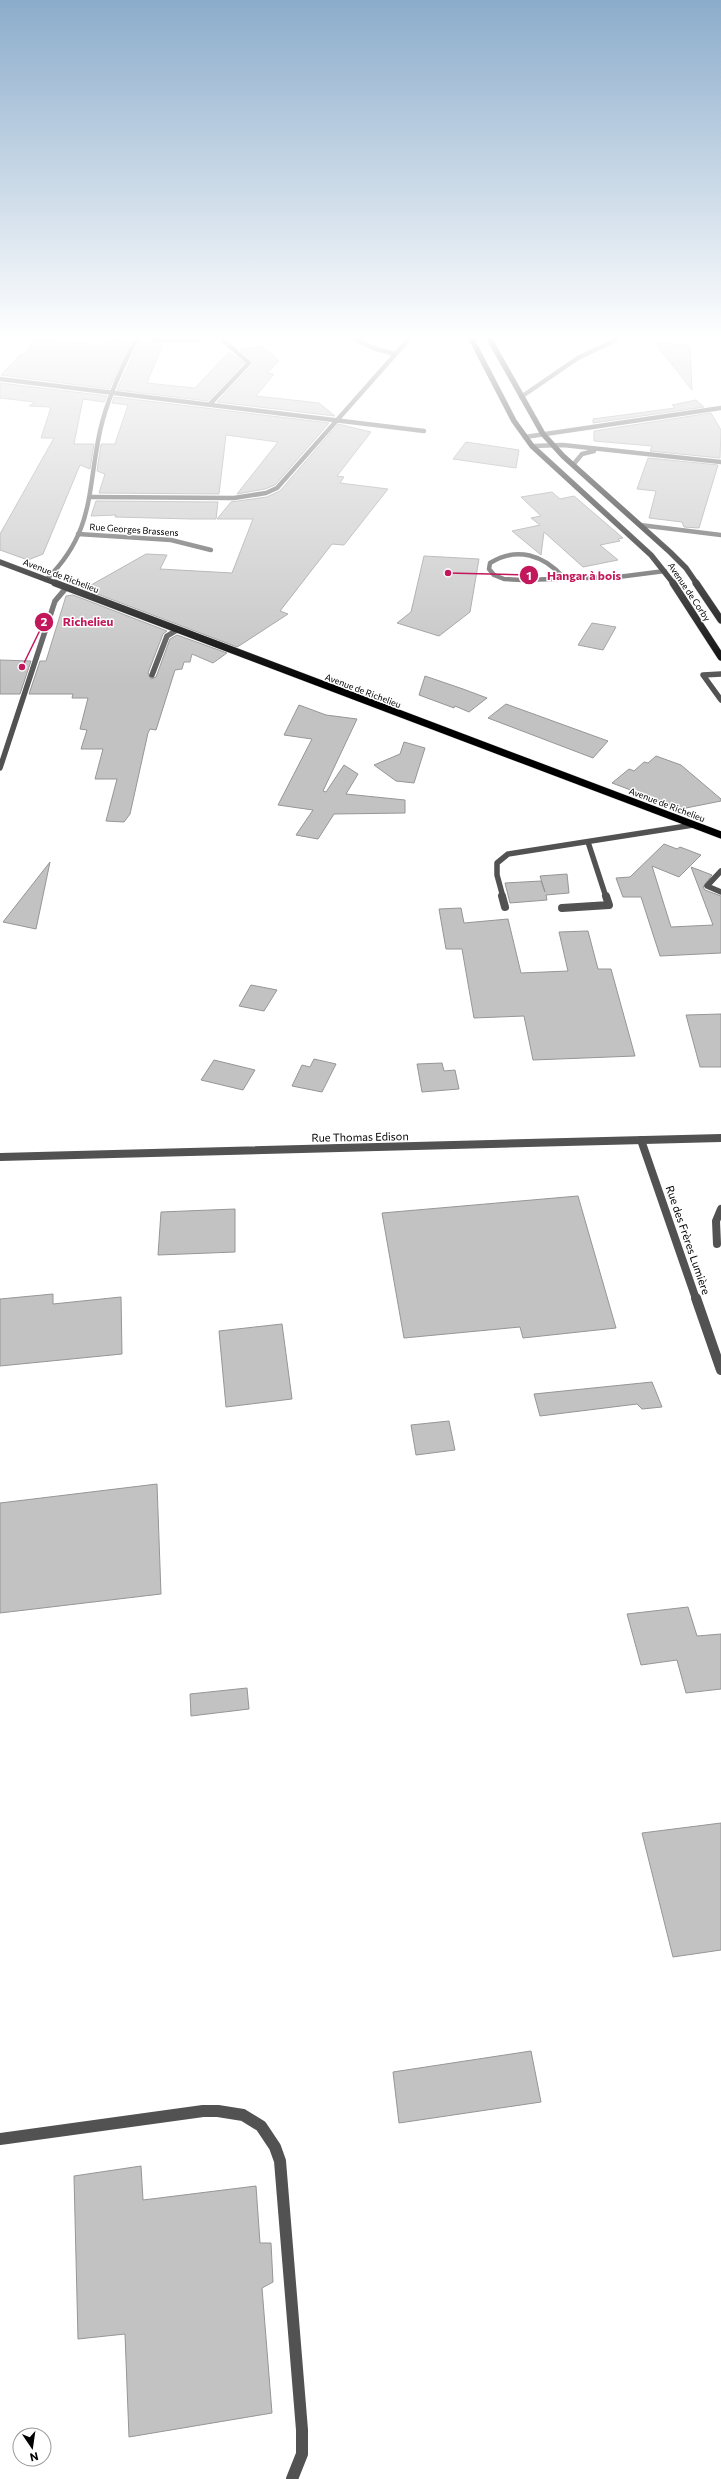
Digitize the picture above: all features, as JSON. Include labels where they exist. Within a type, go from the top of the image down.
[{"type":"main road","name":"Avenue de Corby","points":[[543,456],[651,555],[665,571],[721,657]]},
{"type":"main road","name":"Avenue de Corby","points":[[563,456],[686,568],[721,620]]},
{"type":"main road","name":"Avenue de Richelieu","points":[[0,562],[721,835]]},
{"type":"street","points":[[46,580],[59,567],[78,534],[91,497],[95,456]]},
{"type":"street","points":[[91,497],[234,498],[266,494],[277,488],[306,456]]},
{"type":"street","points":[[573,465],[581,456]]},
{"type":"street","points":[[662,456],[721,462]]},
{"type":"street","points":[[640,525],[721,535]]},
{"type":"street","name":"Rue Georges Brassens","points":[[78,534],[171,540],[211,550]]},
{"type":"street","points":[[564,578],[548,561],[537,556],[524,554],[497,557],[490,563],[489,569],[494,575],[504,579],[564,578],[618,577],[665,571]]},
{"type":"street","points":[[0,768],[55,601],[66,588]]},
{"type":"street","points":[[152,675],[168,636],[177,630]]},
{"type":"street","points":[[721,674],[703,675],[721,700]]},
{"type":"street","points":[[505,907],[497,875],[497,863],[508,854],[693,825]]},
{"type":"street","points":[[562,908],[609,905],[588,842]]},
{"type":"street","points":[[721,871],[707,886],[721,892]]},
{"type":"street","name":"Rue Thomas Edison","points":[[0,1157],[721,1138]]},
{"type":"street","name":"Rue des Frères Lumière","points":[[641,1140],[721,1370]]},
{"type":"street","points":[[718,1244],[716,1221],[721,1209]]},
{"type":"street","points":[[0,2139],[204,2111],[228,2110],[250,2118],[265,2128],[275,2143],[280,2161],[302,2422],[302,2454],[292,2479]]},
{"type":"building","points":[[44,456],[92,456],[90,469],[80,465],[43,554],[28,560],[0,550],[0,534]]},
{"type":"building","points":[[99,456],[224,456],[219,494],[99,493],[105,474],[97,471]]},
{"type":"building","points":[[267,456],[301,456],[275,485],[265,489],[237,494]]},
{"type":"building","points":[[311,456],[353,456],[337,476],[344,477],[340,483],[388,489],[344,545],[332,544],[280,611],[288,614],[237,647],[84,589],[146,554],[167,555],[160,569],[232,573],[253,519],[217,519],[231,502],[267,497],[280,491]]},
{"type":"building","points":[[456,456],[518,456],[516,468],[453,459]]},
{"type":"building","points":[[697,456],[720,456],[720,458]]},
{"type":"building","points":[[648,458],[718,465],[699,528],[684,527],[682,522],[649,518],[656,491],[637,489]]},
{"type":"building","points":[[552,492],[560,499],[574,496],[623,538],[618,539],[620,541],[600,545],[618,560],[583,567],[544,532],[541,555],[512,531],[540,525],[531,518],[541,516],[521,497]]},
{"type":"building","points":[[96,501],[218,502],[216,519],[191,519],[115,517],[116,515],[91,516]]},
{"type":"building","points":[[424,556],[479,559],[470,612],[439,636],[397,623],[411,612]]},
{"type":"building","points":[[73,595],[167,631],[163,634],[148,673],[151,679],[156,677],[170,639],[177,635],[227,653],[213,663],[192,654],[190,662],[184,662],[182,669],[175,670],[156,730],[150,729],[148,733],[130,814],[124,822],[106,821],[117,779],[95,779],[103,749],[81,749],[87,730],[80,729],[88,698],[72,698],[73,694],[29,694],[40,661],[46,661],[66,596]]},
{"type":"building","points":[[592,623],[616,627],[603,650],[578,645]]},
{"type":"building","points":[[0,660],[31,661],[20,694],[0,694]]},
{"type":"building","points":[[425,676],[487,698],[469,712],[455,706],[454,708],[419,695]]},
{"type":"building","points":[[506,704],[608,741],[593,758],[488,718]]},
{"type":"building","points":[[299,705],[326,715],[357,719],[323,791],[326,792],[344,765],[358,774],[346,794],[405,800],[405,813],[334,814],[318,839],[296,835],[313,810],[278,805],[312,739],[284,735]]},
{"type":"building","points":[[404,742],[425,748],[414,783],[396,781],[374,765],[400,754]]},
{"type":"building","points":[[656,756],[681,765],[721,799],[721,801],[681,809],[612,783],[629,769],[634,771],[644,762],[648,763]]},
{"type":"building","points":[[664,844],[677,849],[680,847],[701,855],[679,877],[652,866],[671,927],[713,925],[691,867],[712,875],[703,887],[705,890],[721,896],[721,953],[660,956],[641,897],[623,897],[616,878],[630,877]]},
{"type":"building","points":[[50,862],[36,929],[3,922]]},
{"type":"building","points":[[567,874],[569,893],[546,895],[547,900],[510,903],[505,883],[541,881],[545,892],[540,876]]},
{"type":"building","points":[[461,908],[464,923],[508,919],[521,973],[568,971],[559,932],[588,931],[598,969],[611,969],[635,1056],[533,1060],[524,1016],[474,1018],[462,949],[446,949],[439,909]]},
{"type":"building","points":[[251,985],[277,990],[264,1011],[239,1006]]},
{"type":"building","points":[[721,1014],[721,1067],[700,1067],[686,1015]]},
{"type":"building","points":[[314,1059],[336,1064],[322,1092],[292,1086],[302,1065],[310,1067]]},
{"type":"building","points":[[214,1060],[255,1070],[243,1090],[201,1080]]},
{"type":"building","points":[[442,1063],[444,1071],[455,1070],[459,1089],[422,1092],[417,1064]]},
{"type":"building","points":[[578,1196],[616,1328],[523,1338],[520,1327],[404,1338],[382,1213]]},
{"type":"building","points":[[235,1209],[235,1252],[158,1255],[161,1212]]},
{"type":"building","points":[[53,1294],[53,1304],[121,1297],[122,1354],[0,1366],[0,1299]]},
{"type":"building","points":[[282,1324],[292,1399],[226,1407],[219,1331]]},
{"type":"building","points":[[652,1382],[662,1407],[642,1409],[637,1404],[540,1416],[534,1394]]},
{"type":"building","points":[[449,1421],[455,1450],[416,1455],[411,1425]]},
{"type":"building","points":[[157,1484],[161,1594],[0,1613],[0,1503]]},
{"type":"building","points":[[688,1607],[697,1636],[721,1634],[721,1689],[686,1693],[677,1660],[641,1665],[627,1614]]},
{"type":"building","points":[[247,1688],[249,1709],[191,1716],[190,1694]]},
{"type":"building","points":[[721,1823],[721,1950],[673,1957],[642,1833]]},
{"type":"building","points":[[531,2051],[541,2102],[399,2123],[393,2072]]},
{"type":"building","points":[[141,2166],[143,2200],[256,2186],[260,2243],[271,2243],[273,2282],[262,2288],[272,2413],[129,2437],[125,2334],[78,2339],[74,2176]]},
{"type":"place","name":"Hangar à bois","points":[[448,573]]},
{"type":"place","name":"Richelieu","points":[[22,667]]}]
